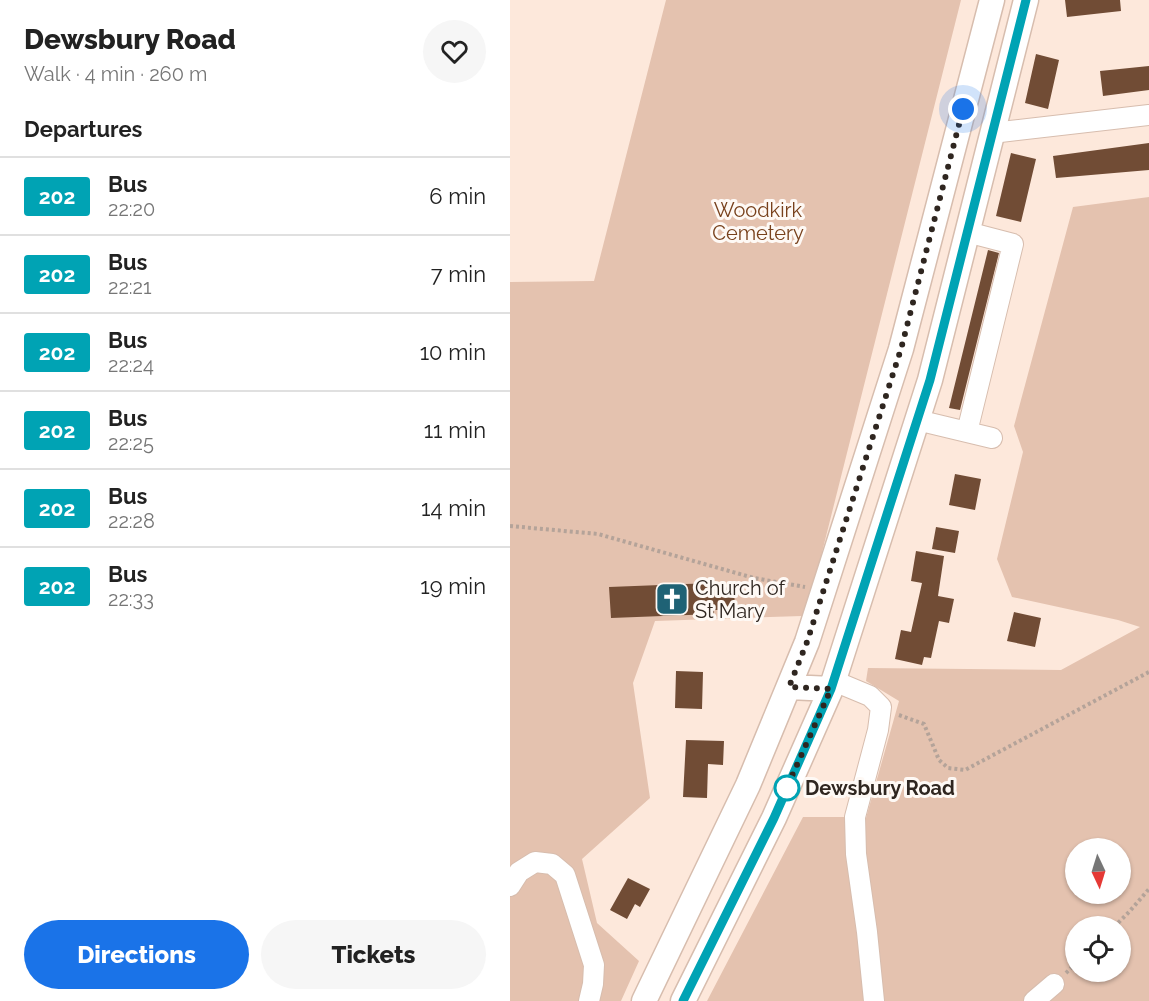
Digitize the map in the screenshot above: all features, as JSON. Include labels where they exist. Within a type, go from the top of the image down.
[{"type":"main road","points":[[644,1001],[748,785],[807,642],[901,349],[992,0]]},
{"type":"main road","points":[[683,1001],[774,818],[832,685],[930,380],[1026,0]]},
{"type":"main road","points":[[789,687],[832,685]]},
{"type":"street","points":[[992,133],[1149,115]]},
{"type":"street","points":[[967,232],[1013,244],[967,432]]},
{"type":"street","points":[[917,420],[992,438]]},
{"type":"street","points":[[832,685],[870,696],[881,707],[878,729],[855,817],[856,854],[874,1001]]},
{"type":"street","points":[[510,886],[519,872],[535,862],[552,864],[565,875],[594,965],[589,1001]]},
{"type":"street","points":[[1034,1001],[1054,984]]},
{"type":"path","points":[[510,526],[598,534],[754,578],[813,588]]},
{"type":"path","points":[[881,707],[924,724],[939,760],[948,768],[965,770],[1149,672]]},
{"type":"path","points":[[1125,916],[1149,889]]},
{"type":"green space","name":"Woodkirk Cemetery","points":[[666,0],[961,0],[813,588],[802,616],[655,621],[633,683],[650,798],[582,859],[597,923],[639,961],[621,1001],[510,1001],[510,282],[594,281]]},
{"type":"green space","points":[[1149,197],[1149,1001],[707,1001],[803,817],[866,818],[899,701],[866,681],[868,668],[1061,670],[1140,627],[1012,597],[997,559],[1023,452],[1014,426],[1073,207]]},
{"type":"building","points":[[1065,0],[1120,0],[1121,11],[1067,17]]},
{"type":"building","points":[[1036,54],[1059,60],[1048,109],[1025,103]]},
{"type":"building","points":[[1149,66],[1149,90],[1103,96],[1100,71]]},
{"type":"building","points":[[1149,143],[1149,170],[1056,178],[1053,156]]},
{"type":"building","points":[[1011,153],[1036,159],[1021,222],[996,216]]},
{"type":"building","points":[[988,250],[999,253],[960,410],[949,408]]},
{"type":"building","points":[[955,474],[981,479],[975,510],[949,505]]},
{"type":"building","points":[[936,527],[959,531],[955,553],[932,549]]},
{"type":"building","points":[[916,551],[944,556],[938,596],[954,599],[949,623],[939,621],[931,658],[924,657],[922,665],[895,659],[901,630],[911,632],[922,583],[911,581]]},
{"type":"building","name":"Church of St Mary","points":[[712,583],[712,588],[734,587],[735,610],[714,610],[714,614],[611,618],[609,587]]},
{"type":"building","points":[[1014,612],[1041,618],[1035,647],[1007,641]]},
{"type":"building","points":[[676,671],[703,672],[702,709],[675,708]]},
{"type":"building","points":[[686,740],[724,741],[723,765],[708,764],[707,798],[683,797]]},
{"type":"building","points":[[628,878],[650,889],[640,907],[635,904],[627,919],[610,910]]},
{"type":"bus line","name":"202","points":[[683,1001],[774,818],[831,689],[930,380],[1026,0]]},
{"type":"place","name":"Church of St Mary","points":[[672,599]]},
{"type":"place","name":"Dewsbury Road","points":[[787,788]]},
{"type":"route","points":[[787,788],[783,796],[831,689],[789,687],[807,642],[901,349],[963,109]]}]
